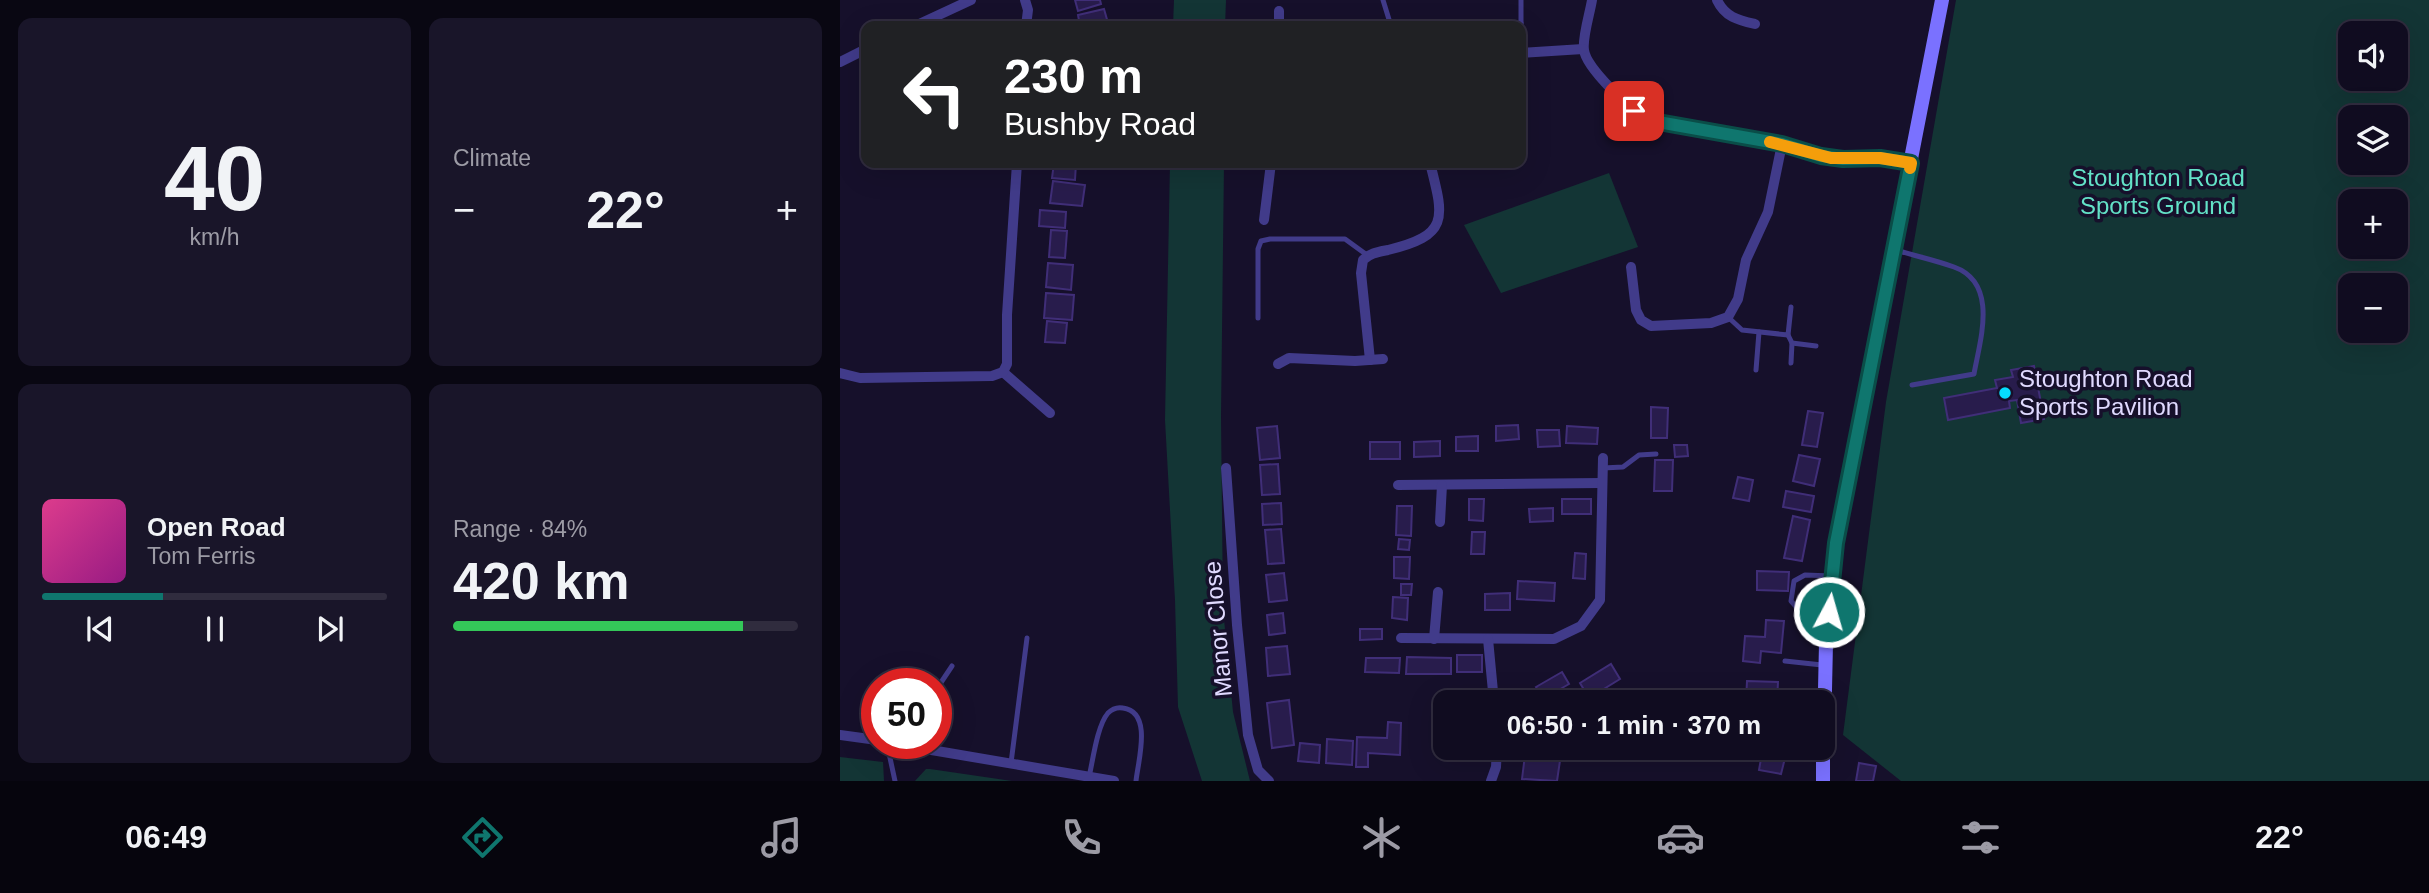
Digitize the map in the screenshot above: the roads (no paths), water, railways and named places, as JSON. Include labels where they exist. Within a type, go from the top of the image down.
[{"type":"main road","points":[[1825,690],[1829,612],[1839,529],[1942,0]]},
{"type":"main road","points":[[1823,760],[1823,781]]},
{"type":"street","points":[[926,21],[971,0]]},
{"type":"street","points":[[1024,0],[1028,9],[1027,21]]},
{"type":"street","points":[[1592,0],[1583,49],[1588,61],[1634,111],[1647,120],[1782,144],[1831,158],[1880,158],[1911,163]]},
{"type":"street","points":[[1717,0],[1724,12],[1734,19],[1755,24]]},
{"type":"street","points":[[1279,11],[1279,21]]},
{"type":"street","points":[[1526,53],[1583,49]]},
{"type":"street","points":[[840,62],[861,52]]},
{"type":"street","points":[[1631,267],[1638,316],[1646,323],[1658,326],[1711,323],[1728,317],[1738,299],[1746,260],[1769,212],[1782,144]]},
{"type":"street","points":[[840,373],[860,378],[992,376],[1003,372],[1006,364],[1017,168]]},
{"type":"street","points":[[1264,220],[1270,168]]},
{"type":"street","points":[[1370,360],[1361,273],[1363,260],[1367,255],[1422,241],[1434,229],[1440,212],[1431,168]]},
{"type":"street","points":[[1278,364],[1289,358],[1383,359]]},
{"type":"street","points":[[1003,372],[1051,413]]},
{"type":"street","points":[[1401,638],[1554,639],[1581,626],[1600,600],[1603,463]]},
{"type":"street","name":"Manor Close","points":[[1226,468],[1248,735],[1258,770],[1269,781]]},
{"type":"street","points":[[1398,485],[1601,483]]},
{"type":"street","points":[[1440,522],[1442,485]]},
{"type":"street","points":[[1434,639],[1438,592]]},
{"type":"street","points":[[1488,639],[1493,690]]},
{"type":"street","points":[[840,734],[861,737]]},
{"type":"street","points":[[952,751],[1114,781]]},
{"type":"street","points":[[1491,781],[1496,760]]},
{"type":"lane","points":[[1383,0],[1389,21]]},
{"type":"lane","points":[[1521,0],[1521,21]]},
{"type":"lane","points":[[1258,318],[1258,249],[1261,241],[1345,239],[1367,255]]},
{"type":"lane","points":[[1895,250],[1957,267],[1972,279],[1983,297],[1984,315],[1974,374],[1912,385]]},
{"type":"lane","points":[[1791,307],[1788,335],[1792,343],[1791,363]]},
{"type":"lane","points":[[1728,317],[1742,330],[1788,335]]},
{"type":"lane","points":[[1756,370],[1759,332]]},
{"type":"lane","points":[[1792,343],[1816,346]]},
{"type":"lane","points":[[1603,463],[1623,467],[1639,455],[1656,454]]},
{"type":"lane","points":[[1829,612],[1799,610],[1791,601],[1791,590],[1794,581],[1805,575],[1833,576]]},
{"type":"lane","points":[[1010,763],[1027,638]]},
{"type":"lane","points":[[1785,662],[1826,665]]},
{"type":"lane","points":[[1089,777],[1103,723],[1109,711],[1119,707],[1131,709],[1137,713],[1140,720],[1136,781]]},
{"type":"lane","points":[[890,759],[895,781]]},
{"type":"place","name":"Stoughton Road Sports Pavilion","points":[[2005,393]]},
{"type":"park label","name":"Stoughton Road Sports Ground","points":[[2158,192]]}]
